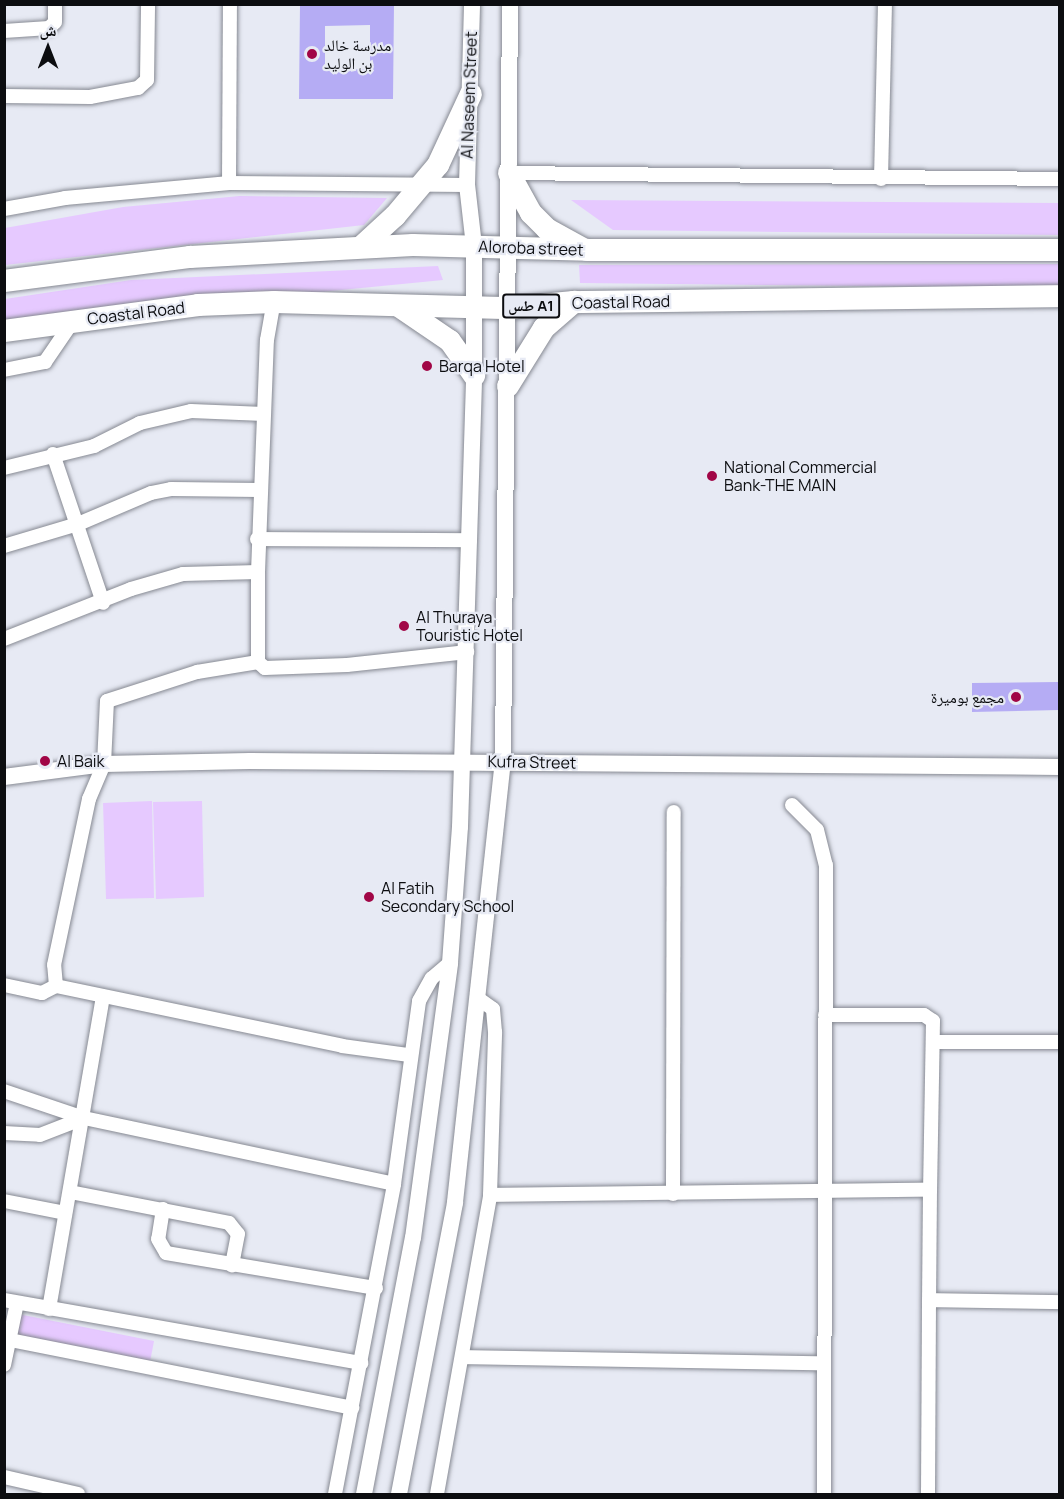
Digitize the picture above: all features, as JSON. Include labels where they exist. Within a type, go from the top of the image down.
[{"type":"highway","points":[[361,247],[423,185],[448,148],[471,94]]},
{"type":"highway","points":[[508,173],[531,213],[547,229],[588,250]]},
{"type":"highway","name":"Aloroba street","points":[[4,281],[190,257],[361,247],[474,246],[588,250],[1059,250]]},
{"type":"highway","name":"Coastal Road","points":[[4,331],[198,305],[274,303],[510,308],[574,302],[1059,296]]},
{"type":"highway","points":[[508,386],[530,346],[574,302]]},
{"type":"highway","points":[[399,306],[450,341],[474,375]]},
{"type":"street","points":[[4,32],[49,28],[55,22],[56,4]]},
{"type":"street","points":[[4,96],[90,97],[138,88],[147,80],[148,4]]},
{"type":"street","points":[[229,183],[230,4]]},
{"type":"street","name":"Al Naseem Street","points":[[364,1494],[413,1238],[450,963],[463,760],[474,375],[474,246],[467,185],[472,4]]},
{"type":"street","points":[[399,1494],[455,1202],[480,1000],[503,762],[510,308],[508,173],[510,4]]},
{"type":"street","points":[[881,179],[885,4]]},
{"type":"street","points":[[508,173],[881,179],[1059,179]]},
{"type":"street","points":[[4,209],[65,198],[229,183],[467,185]]},
{"type":"street","points":[[274,303],[267,340],[258,490],[258,662],[265,668],[347,665],[466,652]]},
{"type":"street","points":[[4,370],[45,362],[73,321]]},
{"type":"street","points":[[4,468],[114,439],[140,423],[191,411],[264,414]]},
{"type":"street","points":[[53,454],[103,603]]},
{"type":"street","points":[[4,546],[78,524],[171,489],[258,490]]},
{"type":"street","points":[[257,539],[470,540]]},
{"type":"street","points":[[4,639],[103,603],[131,589],[183,574],[258,572]]},
{"type":"street","points":[[56,986],[54,965],[89,799],[104,764],[104,714],[107,701],[116,695],[197,672],[258,662]]},
{"type":"street","name":"Kufra Street","points":[[4,777],[104,764],[463,760],[1059,767]]},
{"type":"street","points":[[792,805],[806,816],[824,847],[824,1494]]},
{"type":"street","points":[[673,1194],[674,812]]},
{"type":"street","points":[[335,1494],[394,1184],[409,1055],[419,1001],[432,978],[450,963]]},
{"type":"street","points":[[4,985],[42,993],[56,986],[342,1046],[409,1055]]},
{"type":"street","points":[[49,1309],[84,1118],[103,997]]},
{"type":"street","points":[[437,1494],[465,1357],[490,1195],[495,1032],[493,1009],[480,1000]]},
{"type":"street","points":[[825,1015],[924,1015],[933,1021],[928,1494]]},
{"type":"street","points":[[933,1042],[1059,1042]]},
{"type":"street","points":[[4,1091],[84,1118],[394,1184]]},
{"type":"street","points":[[4,1133],[40,1136],[84,1118]]},
{"type":"street","points":[[490,1195],[824,1194],[930,1190]]},
{"type":"street","points":[[70,1192],[164,1209],[236,1227],[231,1265]]},
{"type":"street","points":[[4,1201],[65,1213]]},
{"type":"street","points":[[164,1209],[158,1239],[166,1253],[376,1288]]},
{"type":"street","points":[[929,1300],[1059,1302]]},
{"type":"street","points":[[4,1365],[10,1340],[11,1302],[361,1363]]},
{"type":"street","points":[[10,1340],[352,1408]]},
{"type":"street","points":[[465,1357],[824,1363]]},
{"type":"street","points":[[4,1477],[78,1494]]},
{"type":"shaded area","points":[[240,196],[387,198],[364,225],[5,265],[5,228],[123,207]]},
{"type":"shaded area","points":[[571,200],[1059,203],[1059,235],[613,230]]},
{"type":"shaded area","points":[[1059,264],[1060,288],[580,283],[579,265]]},
{"type":"shaded area","points":[[438,266],[443,280],[5,323],[5,299],[131,280]]},
{"type":"shaded area","points":[[152,801],[154,898],[106,899],[103,803]]},
{"type":"shaded area","points":[[202,801],[204,897],[156,899],[153,802]]},
{"type":"shaded area","points":[[18,1314],[154,1341],[150,1362],[14,1336]]},
{"type":"building","name":"مدرسة خالد بن الوليد","points":[[300,4],[394,4],[393,99],[299,99]],"holes":[[[370,25],[370,69],[325,70],[325,26]]]},
{"type":"building","name":"مجمع بوميرة","points":[[1059,682],[1059,710],[972,712],[972,683]]},
{"type":"place","name":"مدرسة خالد بن الوليد","points":[[312,54]]},
{"type":"place","name":"Barqa Hotel","points":[[427,366]]},
{"type":"place","name":"National Commercial Bank-THE MAIN","points":[[712,476]]},
{"type":"place","name":"Al Thuraya Touristic Hotel","points":[[404,626]]},
{"type":"place","name":"مجمع بوميرة","points":[[1016,697]]},
{"type":"place","name":"Al Baik","points":[[45,761]]},
{"type":"place","name":"Al Fatih Secondary School","points":[[369,897]]}]
